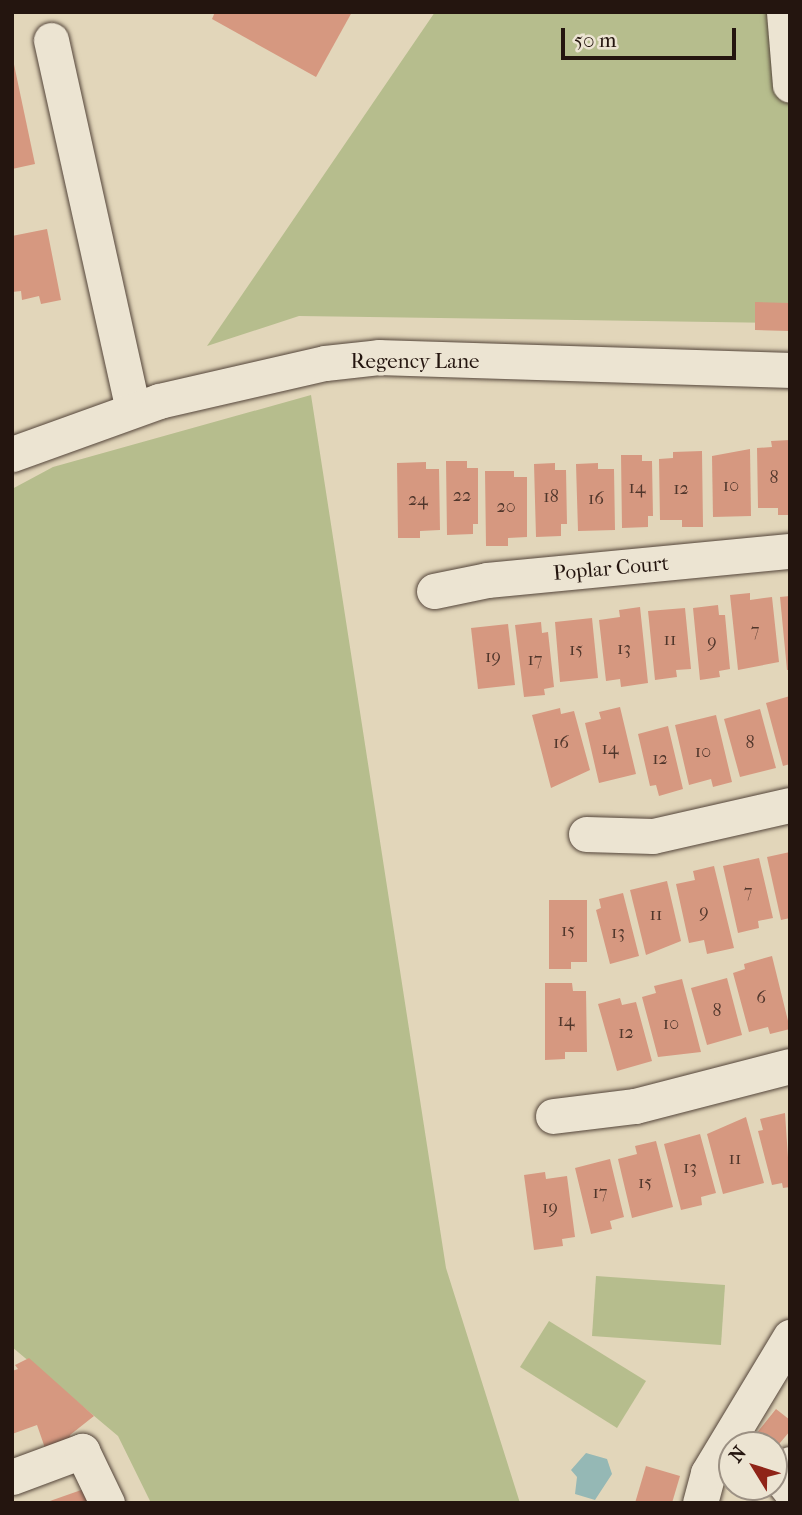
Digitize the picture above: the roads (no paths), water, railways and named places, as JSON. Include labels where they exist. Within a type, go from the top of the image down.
[{"type":"street","points":[[784,12],[790,85]]},
{"type":"street","points":[[51,40],[133,409]]},
{"type":"street","name":"Regency Lane","points":[[12,454],[133,409],[253,376],[379,357],[790,370]]},
{"type":"street","name":"Poplar Court","points":[[434,591],[487,580],[790,551]]},
{"type":"street","points":[[586,834],[653,836],[790,805]]},
{"type":"street","points":[[553,1116],[635,1106],[790,1066]]},
{"type":"street","points":[[700,1503],[708,1473],[790,1337]]},
{"type":"street","points":[[12,1477],[82,1451],[107,1503]]},
{"type":"street","points":[[790,1464],[781,1479],[790,1490]]},
{"type":"street","points":[[12,1483],[19,1503]]},
{"type":"water","points":[[586,1453],[607,1459],[612,1474],[595,1500],[575,1494],[577,1477],[571,1470]]}]
